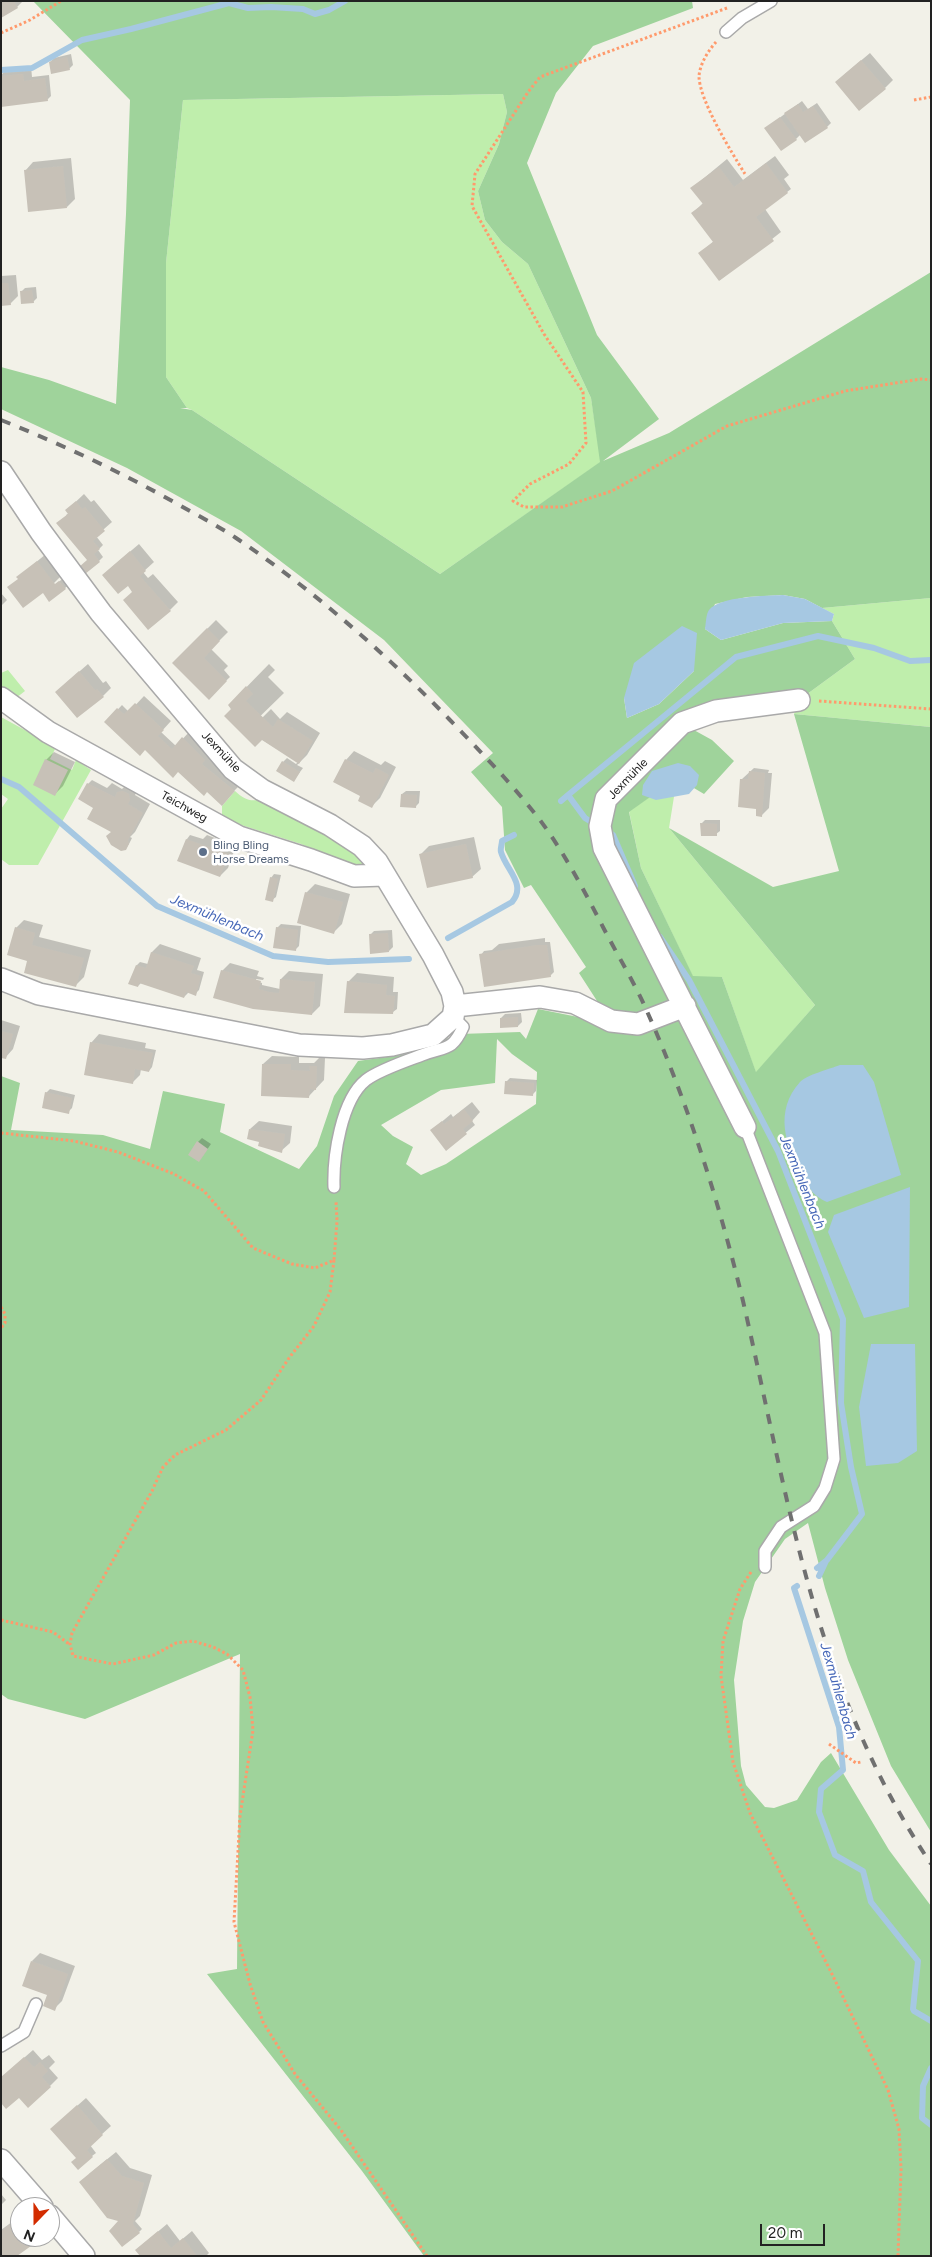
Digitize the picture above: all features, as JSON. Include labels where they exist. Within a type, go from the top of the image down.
[{"type":"street","name":"Jexmühle","points":[[1,472],[41,532],[101,613],[233,769],[262,790],[330,825],[362,846],[376,862],[433,955],[452,992],[454,1012]]},
{"type":"street","name":"Teichweg","points":[[1,698],[39,725],[239,837],[354,876],[384,875]]},
{"type":"street","name":"Jexmühle","points":[[745,1127],[604,848],[600,826],[606,799],[682,723],[716,711],[799,700]]},
{"type":"street","points":[[1,979],[39,994],[299,1045],[363,1048],[392,1046],[432,1035],[454,1012],[540,997],[575,1002],[611,1020],[638,1024],[685,1006]]},
{"type":"street","points":[[1,2160],[33,2197]]},
{"type":"street","points":[[60,2228],[84,2256]]},
{"type":"lane","points":[[726,32],[742,18],[771,1]]},
{"type":"lane","points":[[1,706],[39,725]]},
{"type":"lane","points":[[334,1187],[333,1168],[346,1110],[358,1088],[367,1078],[379,1072],[404,1061],[441,1050],[456,1042],[463,1026],[454,1012]]},
{"type":"lane","points":[[745,1127],[824,1333],[834,1459],[824,1488],[814,1506],[780,1527],[765,1551],[766,1567]]},
{"type":"lane","points":[[1,2046],[24,2032],[36,2004]]},
{"type":"path","points":[[1,33],[30,20],[61,1]]},
{"type":"path","points":[[735,4],[540,77],[528,92],[476,174],[472,206],[544,334],[583,392],[586,443],[569,464],[530,484],[513,501],[524,507],[562,507],[612,491],[727,426],[845,391],[931,380]]},
{"type":"path","points":[[726,32],[710,49],[702,64],[699,77],[719,132],[744,174]]},
{"type":"path","points":[[914,100],[931,96]]},
{"type":"path","points":[[799,700],[931,709]]},
{"type":"path","points":[[1,1133],[74,1141],[118,1152],[174,1174],[204,1190],[253,1248],[292,1264],[315,1268],[334,1260]]},
{"type":"path","points":[[334,1187],[338,1221],[330,1292],[314,1326],[289,1358],[261,1400],[226,1430],[175,1455],[163,1467],[152,1492],[72,1633],[70,1644],[73,1656],[113,1664],[154,1655],[176,1643],[193,1641],[213,1647],[227,1654],[243,1670],[250,1697],[253,1730],[240,1816],[234,1922],[250,1984],[264,2022],[295,2074],[341,2130],[427,2256]]},
{"type":"path","points":[[1,1306],[5,1314],[6,1323],[1,1328]]},
{"type":"path","points":[[765,1551],[740,1589],[724,1641],[721,1676],[733,1762],[750,1813],[831,1972],[888,2090],[899,2129],[901,2169],[898,2256]]},
{"type":"path","points":[[1,1620],[53,1632],[70,1644]]},
{"type":"path","points":[[829,1744],[858,1763]]},
{"type":"green space","points":[[33,1],[692,1],[693,8],[593,46],[556,93],[527,163],[597,335],[659,419],[603,461],[669,433],[931,272],[931,598],[822,608],[805,599],[783,595],[747,597],[715,604],[705,629],[721,640],[783,623],[832,621],[855,659],[799,700],[683,724],[712,740],[734,761],[704,794],[677,778],[629,812],[641,868],[693,976],[722,977],[756,1072],[815,1005],[669,828],[773,887],[839,871],[794,714],[931,727],[931,1832],[891,1766],[848,1660],[825,1588],[808,1523],[785,1539],[755,1582],[743,1621],[734,1680],[741,1766],[746,1785],[765,1807],[774,1808],[797,1800],[821,1762],[831,1753],[889,1850],[931,1906],[931,2256],[424,2256],[362,2171],[207,1974],[237,1969],[240,1654],[85,1719],[8,1699],[1,1694],[1,1076],[20,1083],[11,1130],[103,1135],[150,1149],[163,1091],[225,1104],[220,1132],[299,1169],[317,1146],[334,1096],[358,1061],[401,1055],[460,1034],[520,1032],[526,1039],[538,1009],[593,1020],[599,1004],[579,973],[586,967],[531,885],[524,888],[505,850],[502,807],[471,772],[493,753],[384,640],[241,531],[127,468],[1,409],[1,367],[49,380],[116,404],[130,100]],"holes":[[[503,94],[507,112],[499,144],[478,191],[485,220],[502,242],[528,264],[591,398],[600,462],[440,574],[192,410],[180,408],[187,408],[166,377],[166,263],[183,100]],[[694,671],[659,704],[627,718],[624,698]],[[497,1039],[512,1054],[537,1072],[536,1104],[446,1164],[421,1175],[406,1164],[413,1147],[393,1136],[381,1125],[441,1090],[495,1083]]]},
{"type":"green space","points":[[503,94],[507,112],[499,144],[478,191],[485,220],[502,242],[528,264],[591,398],[601,462],[440,574],[187,408],[166,377],[166,263],[183,100]]},
{"type":"green space","points":[[931,598],[931,727],[794,714],[799,700],[855,659],[832,621],[834,614],[822,608]]},
{"type":"green space","points":[[8,670],[25,691],[16,698],[1,691],[1,673]]},
{"type":"green space","points":[[1,717],[56,747],[50,759],[72,770],[76,760],[91,770],[38,865],[9,865],[1,859],[1,809],[8,799],[1,794]]},
{"type":"green space","points":[[677,778],[669,828],[815,1005],[756,1073],[722,977],[693,977],[641,868],[629,811]]},
{"type":"green space","points":[[235,791],[248,800],[263,799],[346,840],[366,864],[360,870],[301,844],[238,824],[222,815],[222,806]]},
{"type":"water","points":[[783,595],[805,599],[834,614],[832,621],[783,623],[721,640],[705,629],[708,612],[715,605],[733,599]]},
{"type":"water","points":[[682,626],[697,633],[694,671],[659,704],[627,718],[624,698],[634,663]]},
{"type":"water","points":[[678,763],[690,766],[699,775],[697,785],[689,794],[656,800],[642,795],[643,785],[652,771]]},
{"type":"water","points":[[840,1065],[863,1065],[874,1082],[901,1175],[827,1202],[812,1191],[796,1164],[787,1140],[785,1116],[792,1093],[803,1079]]},
{"type":"water","points":[[910,1187],[909,1307],[864,1318],[828,1232],[834,1215]]},
{"type":"water","points":[[871,1344],[915,1344],[917,1451],[898,1463],[866,1466],[859,1407]]},
{"type":"building","points":[[1,1],[14,1],[18,8],[1,18]]},
{"type":"building","points":[[67,57],[70,70],[51,74],[49,62]]},
{"type":"building","points":[[861,60],[886,89],[859,111],[835,82]]},
{"type":"building","points":[[23,74],[24,81],[45,78],[48,101],[1,107],[1,76]]},
{"type":"building","points":[[798,104],[803,112],[813,106],[828,128],[805,143],[784,113]]},
{"type":"building","points":[[780,117],[797,140],[781,151],[764,128]]},
{"type":"building","points":[[766,163],[788,193],[756,217],[774,241],[719,281],[698,253],[713,242],[691,213],[703,204],[690,188],[719,167],[734,187]]},
{"type":"building","points":[[63,166],[67,208],[28,212],[24,170]]},
{"type":"building","points":[[1,283],[8,283],[11,305],[1,306]]},
{"type":"building","points":[[32,290],[34,303],[21,304],[20,291]]},
{"type":"building","points":[[76,501],[82,509],[85,507],[105,531],[93,541],[100,549],[94,554],[100,562],[85,574],[79,567],[87,560],[56,523],[68,514],[65,510]]},
{"type":"building","points":[[130,551],[146,571],[140,576],[171,611],[148,630],[123,600],[132,592],[128,586],[118,594],[102,575]]},
{"type":"building","points":[[37,561],[55,584],[59,581],[66,589],[49,602],[43,593],[23,608],[7,587],[18,579],[16,577]]},
{"type":"building","points":[[207,628],[220,641],[204,658],[227,681],[209,700],[172,663]]},
{"type":"building","points":[[79,671],[95,690],[97,689],[104,697],[77,718],[55,692]]},
{"type":"building","points":[[246,686],[253,694],[246,701],[273,727],[278,719],[313,741],[299,764],[262,740],[255,747],[224,716],[231,709],[228,705]]},
{"type":"building","points":[[135,703],[164,730],[158,736],[172,749],[182,737],[205,760],[202,764],[235,791],[222,806],[207,792],[204,796],[178,772],[173,778],[145,750],[140,756],[104,722],[117,708],[124,714]]},
{"type":"building","points":[[45,759],[68,770],[55,796],[33,785]]},
{"type":"building","points":[[345,759],[373,773],[376,768],[389,775],[372,808],[358,801],[360,796],[333,782]]},
{"type":"building","points":[[282,761],[300,772],[294,782],[276,771]]},
{"type":"building","points":[[749,771],[765,773],[762,817],[756,816],[756,809],[738,807],[740,779],[748,779]]},
{"type":"building","points":[[87,783],[115,797],[117,792],[123,791],[129,794],[130,800],[128,804],[143,813],[128,840],[129,844],[126,850],[121,851],[111,845],[106,836],[111,832],[87,819],[93,808],[78,799]]},
{"type":"building","points":[[401,794],[417,795],[416,808],[400,807]]},
{"type":"building","points":[[700,823],[717,824],[717,836],[701,836]]},
{"type":"building","points":[[186,839],[229,854],[220,877],[177,861]]},
{"type":"building","points":[[466,844],[473,878],[427,888],[419,854]]},
{"type":"building","points":[[270,877],[278,879],[273,902],[265,900]]},
{"type":"building","points":[[305,892],[343,902],[334,934],[297,923]]},
{"type":"building","points":[[15,927],[35,933],[32,945],[84,958],[76,987],[24,973],[27,961],[7,955]]},
{"type":"building","points":[[276,927],[298,930],[296,951],[273,948]]},
{"type":"building","points":[[388,933],[389,952],[370,954],[369,934]]},
{"type":"building","points":[[547,945],[551,977],[484,987],[479,954]]},
{"type":"building","points":[[151,952],[194,966],[191,973],[201,976],[196,996],[186,992],[184,998],[139,983],[138,987],[128,984],[136,965],[146,968]]},
{"type":"building","points":[[221,970],[261,981],[259,989],[269,992],[279,993],[280,979],[315,982],[312,1015],[253,1009],[213,998]]},
{"type":"building","points":[[347,981],[387,985],[386,995],[395,996],[393,1014],[344,1013]]},
{"type":"building","points":[[518,1017],[518,1027],[500,1028],[500,1018]]},
{"type":"building","points":[[1,1031],[13,1034],[6,1059],[1,1058]]},
{"type":"building","points":[[90,1042],[153,1053],[149,1072],[135,1069],[133,1084],[84,1075]]},
{"type":"building","points":[[262,1064],[291,1064],[291,1070],[310,1071],[309,1066],[317,1066],[316,1090],[310,1089],[309,1098],[261,1096]]},
{"type":"building","points":[[505,1081],[534,1083],[533,1096],[504,1094]]},
{"type":"building","points":[[45,1092],[72,1098],[69,1114],[42,1108]]},
{"type":"building","points":[[464,1109],[473,1121],[463,1129],[467,1134],[446,1151],[430,1130],[442,1121],[444,1124]]},
{"type":"building","points":[[249,1129],[285,1134],[282,1153],[258,1146],[259,1142],[247,1139]]},
{"type":"building","points":[[197,1141],[208,1149],[199,1162],[188,1155]]},
{"type":"building","points":[[31,1961],[68,1974],[55,2011],[43,2006],[47,1995],[22,1986]]},
{"type":"building","points":[[24,2057],[34,2067],[40,2062],[48,2071],[42,2077],[51,2087],[28,2108],[19,2098],[6,2109],[1,2103],[1,2077]]},
{"type":"building","points":[[77,2105],[103,2135],[87,2150],[93,2157],[78,2170],[71,2162],[76,2158],[50,2129]]},
{"type":"building","points":[[107,2159],[122,2176],[144,2183],[133,2224],[140,2233],[122,2247],[109,2231],[118,2221],[107,2218],[79,2182]]},
{"type":"building","points":[[10,2224],[10,2247],[30,2247],[17,2256],[1,2256],[1,2231]]},
{"type":"building","points":[[158,2231],[171,2248],[183,2238],[197,2256],[140,2256],[135,2250]]},
{"type":"waterway","points":[[1,70],[32,68],[82,40],[229,3],[248,8],[303,9],[315,14],[329,10],[345,1]]},
{"type":"waterway","points":[[568,795],[736,657],[818,636],[874,648],[910,661],[931,660]]},
{"type":"waterway","name":"Jexmühlenbach","points":[[1,779],[19,787],[157,906],[273,956],[328,962],[409,959]]},
{"type":"waterway","name":"Jexmühlenbach","points":[[561,801],[568,795],[585,818],[593,823]]},
{"type":"waterway","name":"Jexmühlenbach","points":[[607,831],[613,835],[635,886]]},
{"type":"waterway","name":"Jexmühlenbach","points":[[448,938],[512,902],[516,895],[516,883],[501,849],[502,841],[514,835]]},
{"type":"waterway","name":"Jexmühlenbach","points":[[660,937],[689,980],[778,1151],[843,1319],[841,1403],[851,1467],[862,1514],[827,1560],[817,1568]]},
{"type":"waterway","name":"Jexmühlenbach","points":[[819,1576],[826,1561]]},
{"type":"waterway","name":"Jexmühlenbach","points":[[797,1586],[794,1588],[839,1727],[843,1770],[821,1789],[819,1812],[835,1855],[863,1871],[871,1902],[918,1961],[913,2009],[931,2021]]},
{"type":"waterway","name":"Jexmühlenbach","points":[[931,2068],[923,2086],[922,2118],[931,2125]]},
{"type":"railway","points":[[1,420],[47,439],[137,482],[229,534],[293,579],[347,623],[424,694],[507,781],[540,820],[558,846],[582,887],[641,999],[676,1080],[713,1190],[734,1264],[792,1521],[810,1592],[832,1662],[859,1730],[891,1798],[931,1864]]},
{"type":"place","name":"Bling Bling Horse Dreams","points":[[203,852]]}]
